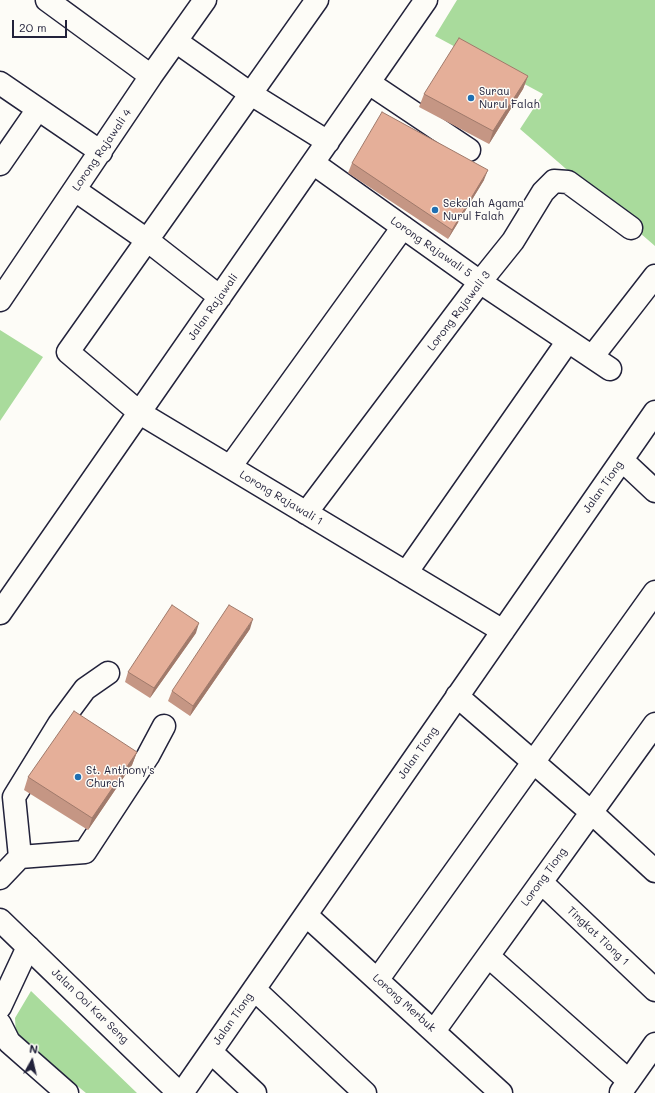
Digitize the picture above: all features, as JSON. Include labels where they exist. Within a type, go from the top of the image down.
[{"type":"street","points":[[48,0],[152,76]]},
{"type":"street","points":[[147,240],[317,0]]},
{"type":"street","name":"Jalan Rajawali","points":[[0,613],[426,0]]},
{"type":"street","name":"Lorong Rajawali 4","points":[[0,300],[152,76],[177,42],[197,3]]},
{"type":"street","points":[[177,42],[251,94],[328,142]]},
{"type":"street","points":[[0,83],[101,152]]},
{"type":"street","points":[[369,83],[469,150]]},
{"type":"street","points":[[0,164],[38,109]]},
{"type":"street","name":"Lorong Rajawali 5","points":[[312,163],[480,282],[610,369]]},
{"type":"street","name":"Lorong Rajawali 3","points":[[306,513],[480,282],[513,241],[543,192],[554,181],[568,182],[631,228]]},
{"type":"street","points":[[75,190],[147,240],[220,297]]},
{"type":"street","points":[[230,467],[403,227]]},
{"type":"street","name":"Lorong Rajawali 1","points":[[147,240],[68,352],[140,413],[503,631]]},
{"type":"street","points":[[592,357],[655,276]]},
{"type":"street","points":[[406,573],[568,341]]},
{"type":"street","name":"Jalan Tiong","points":[[180,1093],[655,412]]},
{"type":"street","points":[[622,460],[655,491]]},
{"type":"street","points":[[378,979],[655,592]]},
{"type":"street","points":[[20,857],[14,797],[59,724],[85,689],[108,673]]},
{"type":"street","points":[[457,696],[591,812],[655,871]]},
{"type":"street","points":[[0,878],[20,857],[85,852],[148,756],[164,726]]},
{"type":"street","name":"Lorong Tiong","points":[[434,1031],[591,812],[653,732]]},
{"type":"street","name":"Tingkat Tiong 1","points":[[541,882],[655,990]]},
{"type":"street","name":"Lorong Merbuk","points":[[306,914],[434,1031],[488,1089]]},
{"type":"street","name":"Jalan Ooi Kar Seng","points":[[0,920],[180,1093]]},
{"type":"street","points":[[0,1007],[28,947]]},
{"type":"street","points":[[488,956],[625,1087],[655,1044]]},
{"type":"street","points":[[254,989],[365,1093]]},
{"type":"street","points":[[0,1024],[9,1042],[67,1093]]},
{"type":"street","points":[[210,1052],[255,1093]]},
{"type":"green space","points":[[457,0],[655,0],[655,246],[520,129],[543,94],[435,36]]},
{"type":"green space","points":[[0,330],[43,357],[0,421]]},
{"type":"green space","points":[[31,991],[137,1093],[86,1093],[16,1036],[15,1018]]},
{"type":"building","name":"Surau Nurul Falah","points":[[459,38],[528,76],[493,131],[424,94]]},
{"type":"building","name":"Sekolah Agama Nurul Falah","points":[[382,112],[488,170],[452,230],[352,163]]},
{"type":"building","points":[[172,605],[199,623],[154,688],[128,672]]},
{"type":"building","points":[[229,605],[253,619],[193,706],[172,691]]},
{"type":"building","name":"St. Anthony's Church","points":[[74,711],[137,752],[92,818],[28,777]]},
{"type":"place","name":"Surau Nurul Falah","points":[[471,98]]},
{"type":"place","name":"Sekolah Agama Nurul Falah","points":[[435,210]]},
{"type":"place","name":"St. Anthony's Church","points":[[78,777]]}]
